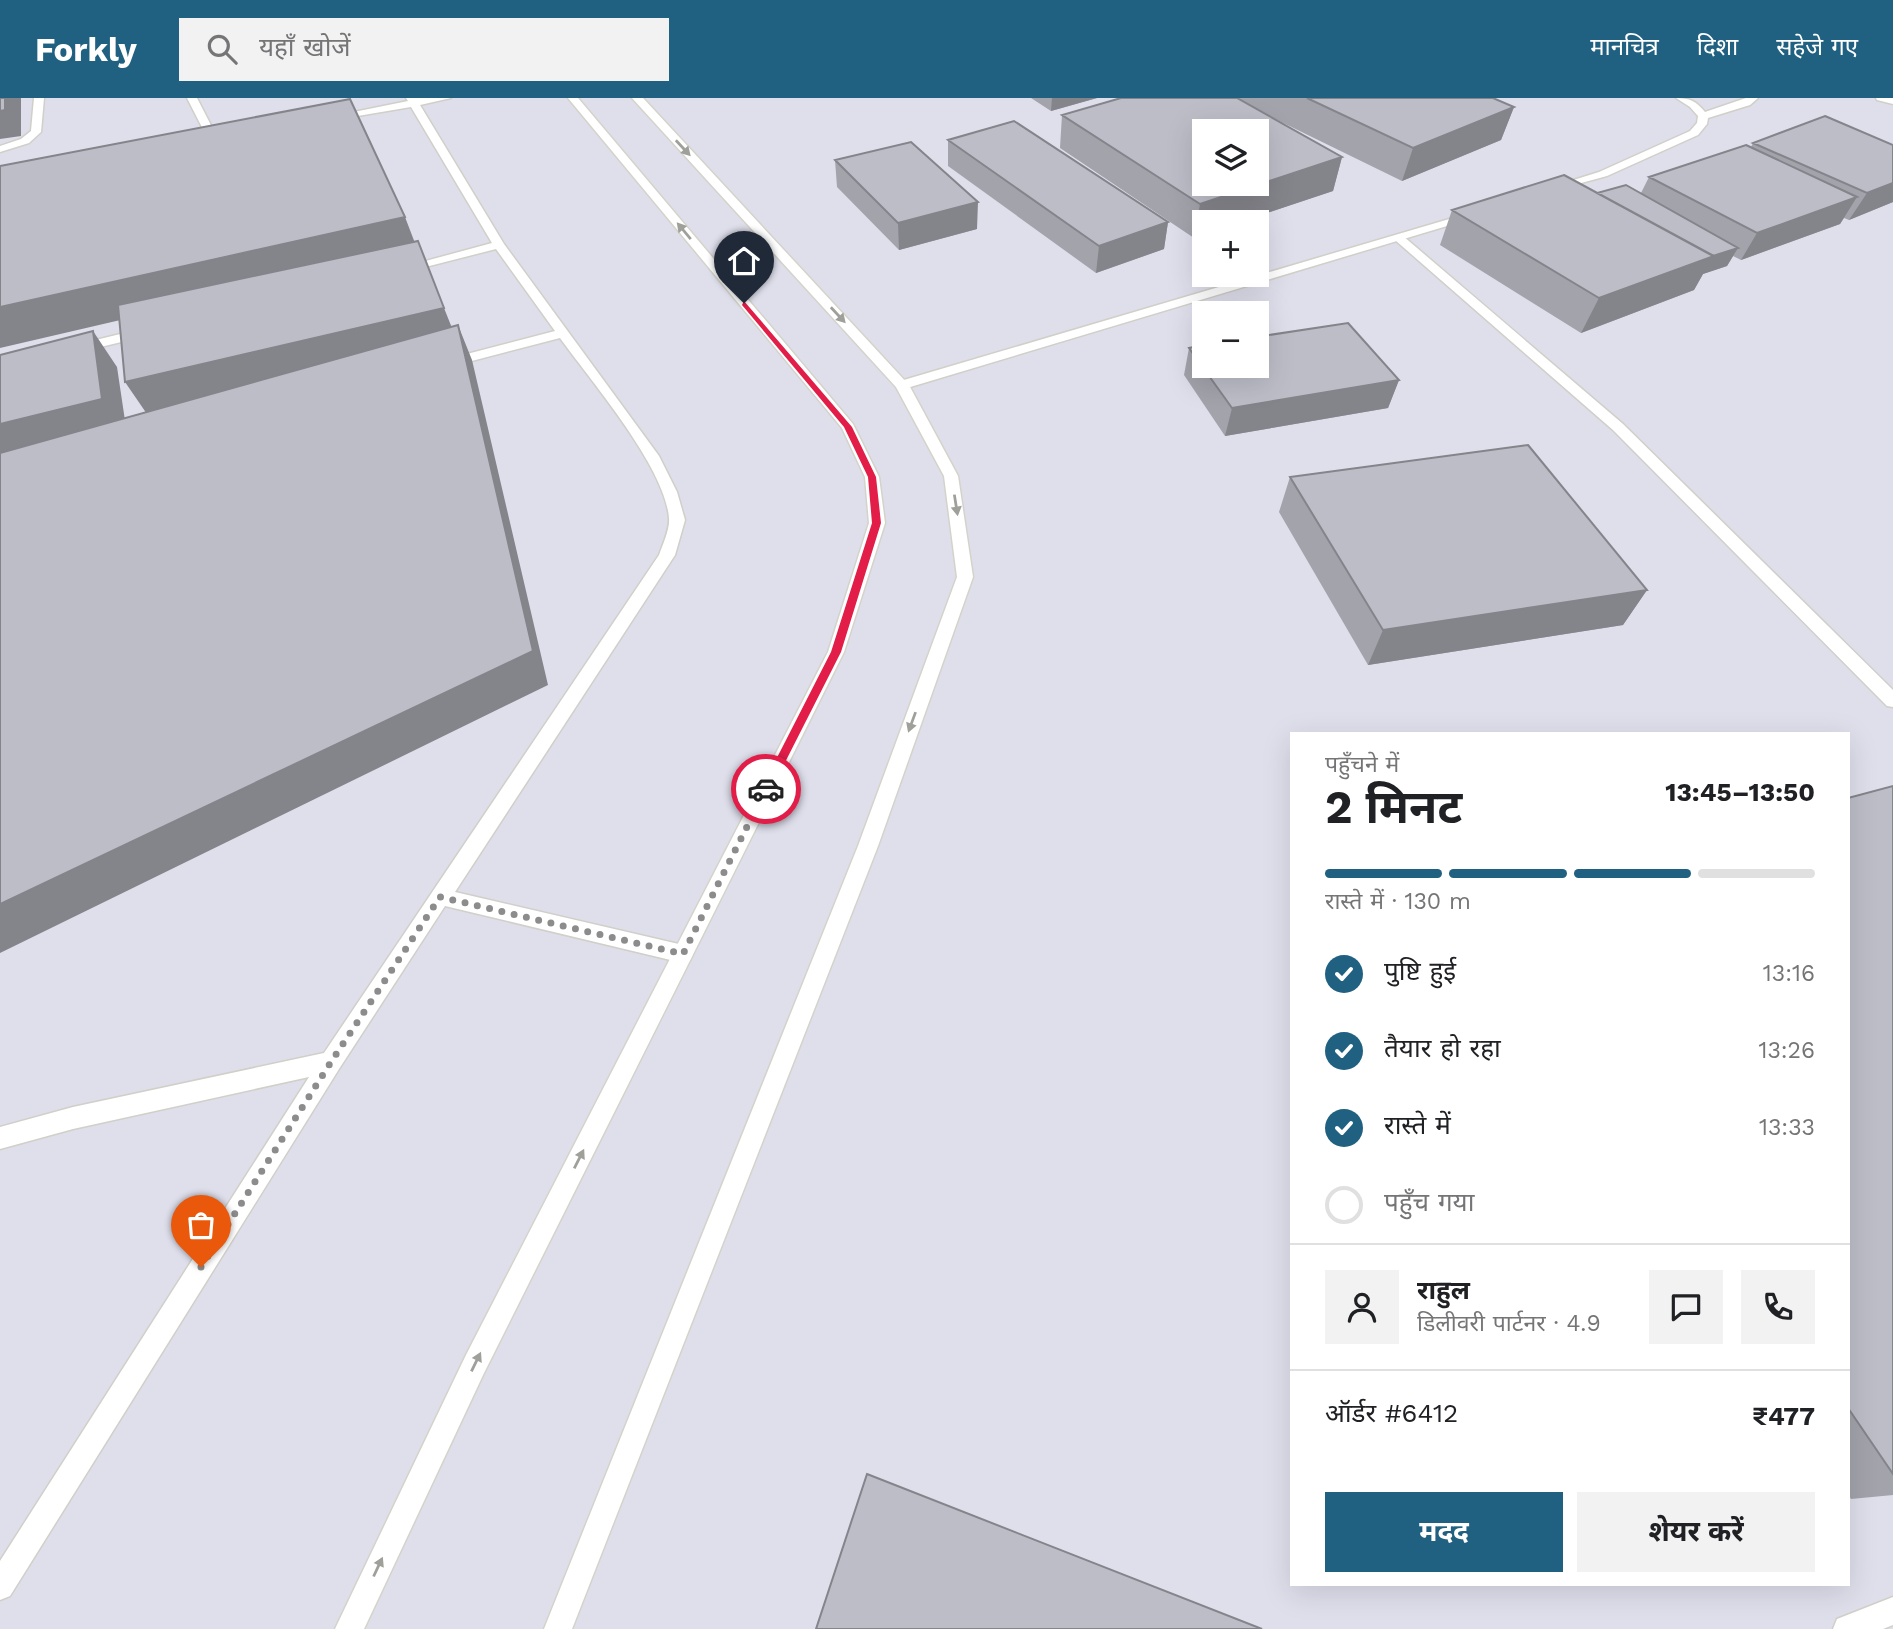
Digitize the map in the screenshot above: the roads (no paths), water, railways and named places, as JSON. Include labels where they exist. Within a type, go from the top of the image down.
[{"type":"main road","points":[[0,149],[25,141],[36,132],[39,98]]},
{"type":"main road","points":[[192,98],[212,137]]},
{"type":"main road","points":[[320,119],[413,101],[446,98]]},
{"type":"main road","points":[[349,1629],[475,1364],[836,652],[877,523],[872,477],[848,427],[573,98]]},
{"type":"main road","points":[[558,1629],[868,846],[965,577],[951,476],[902,385],[637,98]]},
{"type":"main road","points":[[1539,194],[1603,174],[1694,133],[1702,124],[1703,116],[1694,105],[1681,98]]},
{"type":"main road","points":[[1703,116],[1746,103],[1753,98]]},
{"type":"main road","points":[[1881,98],[1893,101]]},
{"type":"main road","points":[[0,1587],[331,1062],[667,555],[677,520],[670,492],[652,456],[499,245],[413,101]]},
{"type":"main road","points":[[198,139],[225,135]]},
{"type":"main road","points":[[902,385],[1488,210]]},
{"type":"main road","points":[[391,272],[499,245]]},
{"type":"main road","points":[[68,351],[162,328]]},
{"type":"main road","points":[[429,369],[562,333]]},
{"type":"main road","points":[[440,897],[683,954]]},
{"type":"main road","points":[[0,1138],[73,1118],[331,1062]]},
{"type":"main road","points":[[1847,1629],[1893,1611]]},
{"type":"lane","points":[[1399,237],[1618,427],[1893,701]]}]
